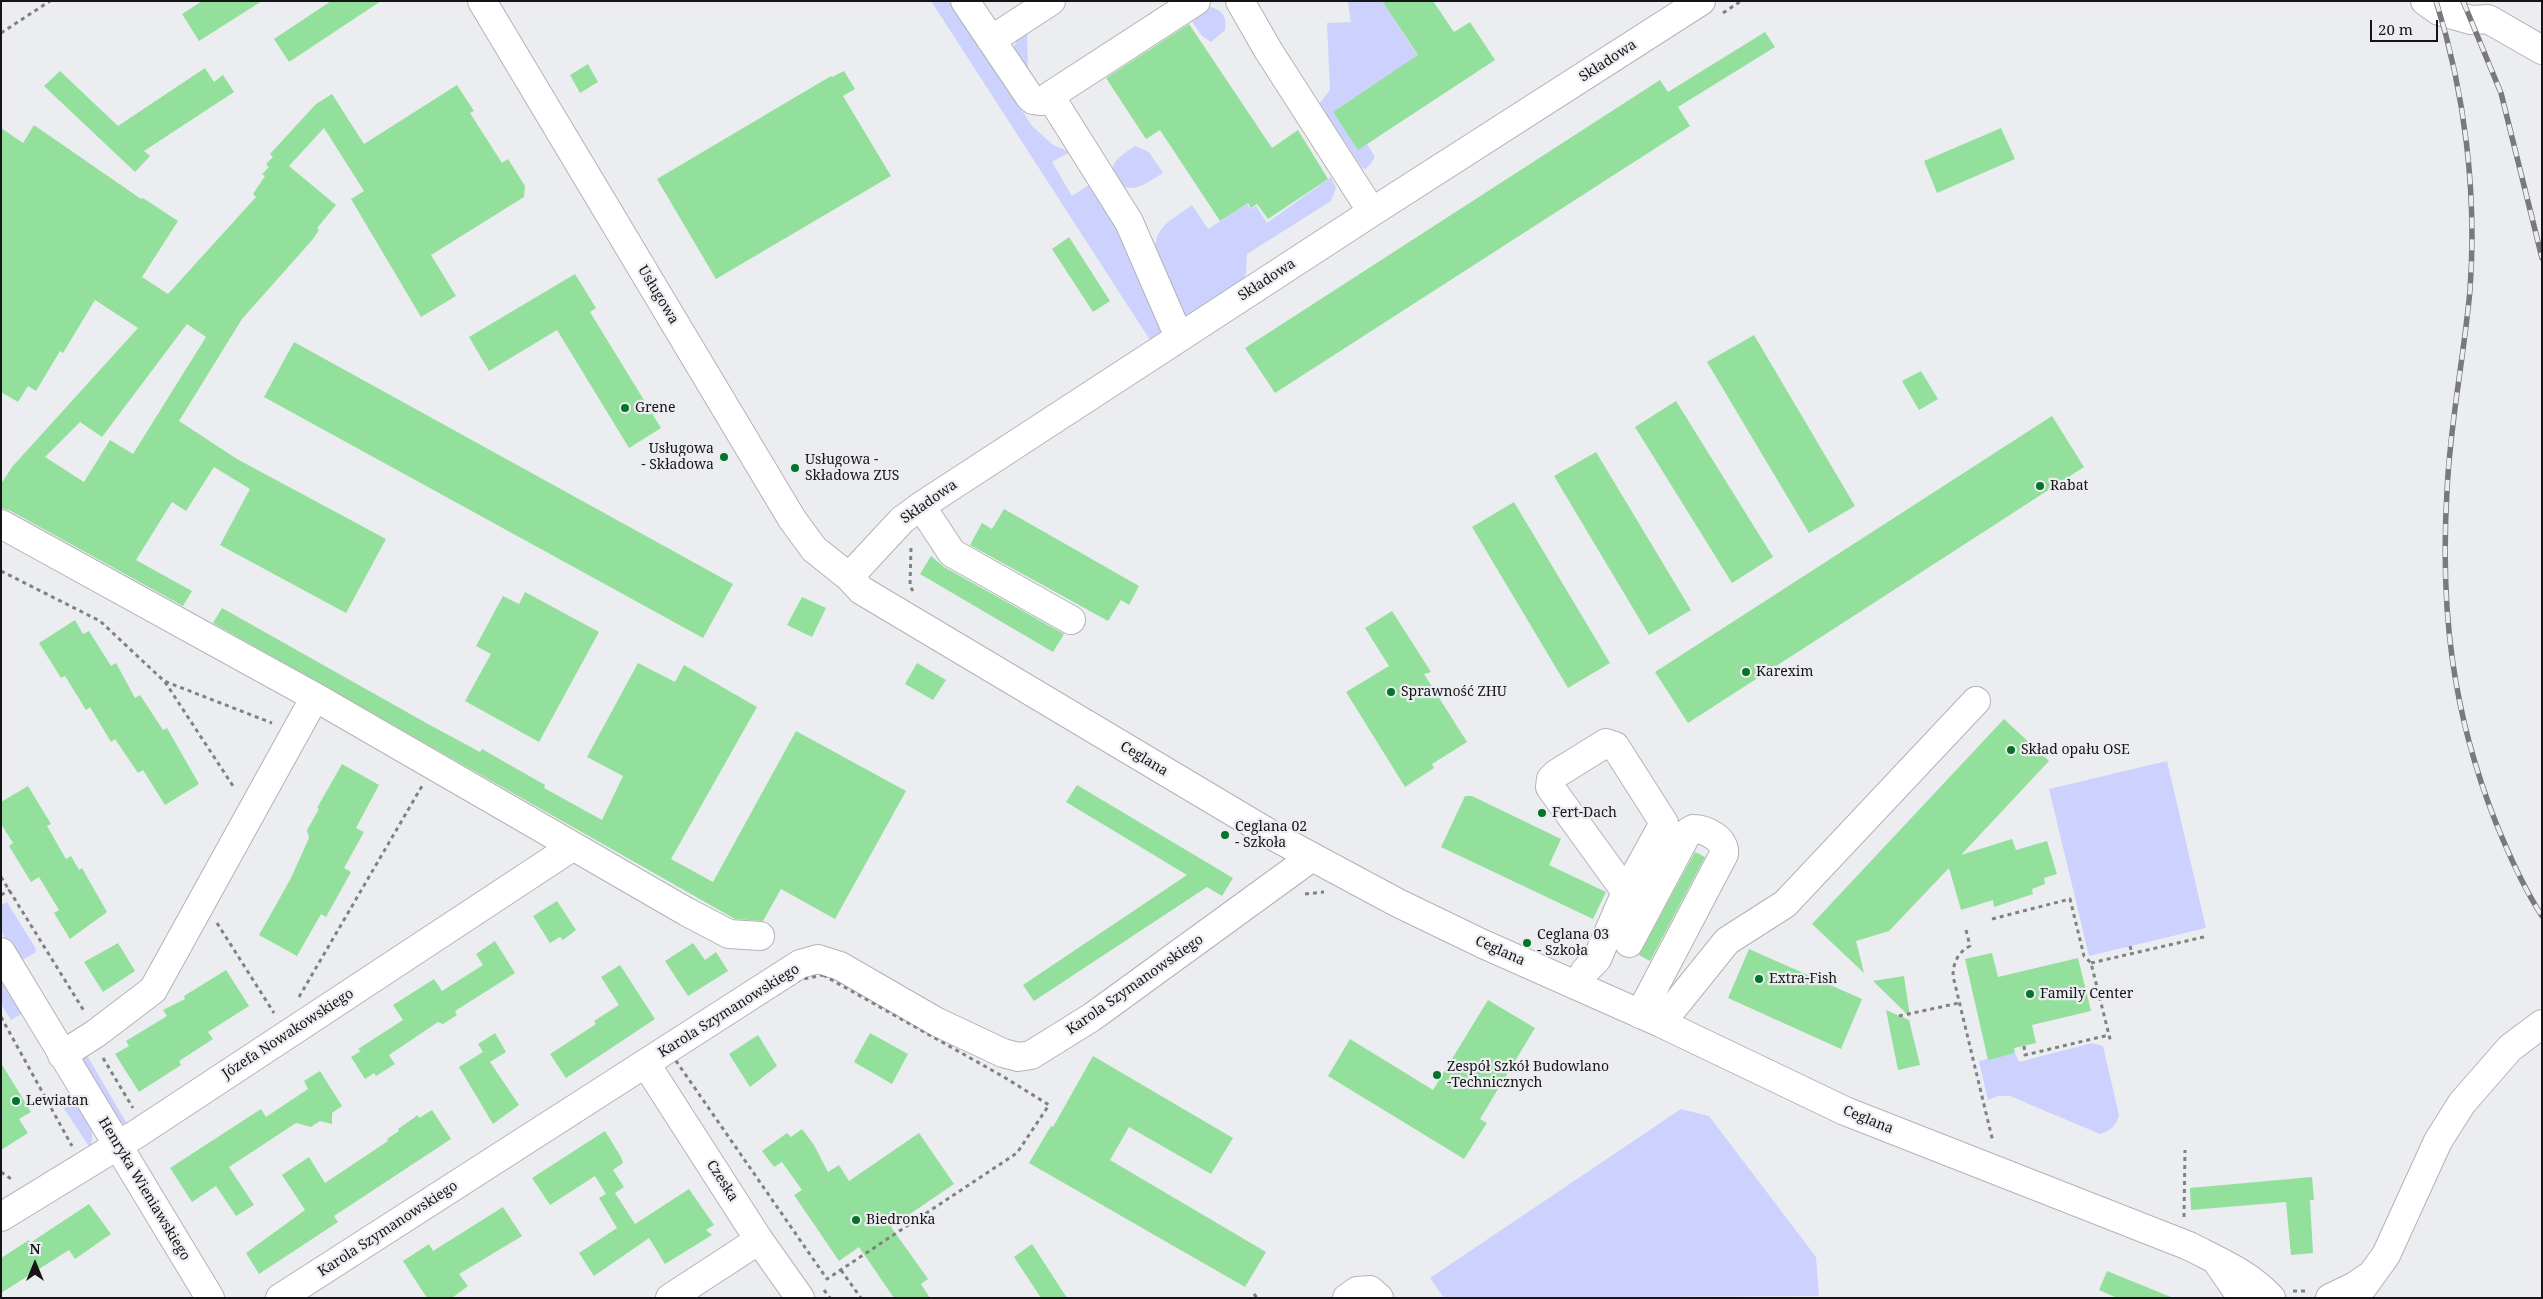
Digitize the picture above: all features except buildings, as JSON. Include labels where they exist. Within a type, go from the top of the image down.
[{"type":"street","name":"Usługowa","points":[[482,1],[792,519],[814,549],[849,577]]},
{"type":"street","points":[[965,1],[1034,100],[1042,101],[1196,1]]},
{"type":"street","points":[[991,40],[1051,1]]},
{"type":"street","points":[[1240,1],[1268,50],[1372,212]]},
{"type":"street","name":"Składowa","points":[[849,577],[902,520],[921,506],[1372,212],[1701,1]]},
{"type":"street","points":[[2425,1],[2439,11],[2471,20],[2488,19],[2542,50]]},
{"type":"street","points":[[1050,96],[1129,222],[1179,337]]},
{"type":"street","points":[[921,506],[952,553],[1071,620]]},
{"type":"street","points":[[1,524],[315,697],[572,847],[729,934],[760,936]]},
{"type":"street","name":"Ceglana","points":[[849,577],[861,590],[887,607],[1312,857],[1398,903],[1650,1018],[1846,1111],[2162,1235],[2246,1275],[2271,1298]]},
{"type":"street","points":[[62,1055],[95,1034],[153,990],[315,697]]},
{"type":"street","points":[[1650,1018],[1727,941],[1785,904],[1976,701]]},
{"type":"street","points":[[1577,986],[1585,972],[1597,959],[1626,892],[1664,823],[1615,746],[1606,743],[1556,774],[1551,779],[1550,786],[1626,892]]},
{"type":"street","points":[[1629,943],[1688,832],[1693,828],[1699,829],[1722,841],[1725,847],[1724,854],[1650,1018]]},
{"type":"street","name":"Józefa Nowakowskiego","points":[[1,1217],[128,1139],[572,847]]},
{"type":"street","name":"Karola Szymanowskiego","points":[[280,1298],[800,964],[818,960],[840,966],[937,1022],[1003,1053],[1018,1057],[1031,1055],[1092,1017],[1312,857]]},
{"type":"street","name":"Henryka Wieniawskiego","points":[[2,953],[62,1055],[128,1139],[210,1298]]},
{"type":"street","points":[[2330,1298],[2355,1286],[2362,1287],[2386,1255],[2399,1231],[2430,1159],[2462,1103],[2510,1048],[2542,1024]]},
{"type":"street","name":"Czeska","points":[[636,1070],[800,1298]]},
{"type":"street","points":[[670,1298],[759,1240]]},
{"type":"street","name":"Ceglana","points":[[2217,1262],[2242,1298]]},
{"type":"path","points":[[1,33],[50,1]]},
{"type":"path","points":[[911,543],[910,586],[915,594]]},
{"type":"path","points":[[1,571],[100,621],[164,681],[251,813]]},
{"type":"path","points":[[164,681],[296,732]]},
{"type":"path","points":[[297,1000],[426,779]]},
{"type":"path","points":[[1,877],[92,1025],[99,1052],[133,1108],[128,1139]]},
{"type":"path","points":[[1,895],[10,890]]},
{"type":"path","points":[[1992,919],[2070,899],[2084,956],[2091,963],[2111,1044]]},
{"type":"path","points":[[212,916],[275,1015]]},
{"type":"path","points":[[1966,930],[1970,946],[1963,949],[1953,968],[1959,1003],[1984,1111],[1996,1148]]},
{"type":"path","points":[[2091,963],[2208,936]]},
{"type":"path","points":[[2130,946],[2132,954]]},
{"type":"path","points":[[823,975],[1004,1077],[1049,1105],[1017,1153],[841,1270],[827,1279],[674,1058],[799,980],[823,975]]},
{"type":"path","points":[[1899,1016],[1959,1003]]},
{"type":"path","points":[[2024,1046],[2026,1055],[2109,1035]]},
{"type":"path","points":[[2184,1224],[2186,1150]]},
{"type":"path","points":[[841,1270],[861,1298]]},
{"type":"shaded area","points":[[931,1],[951,1],[1032,126],[1053,145],[1070,152],[1052,162],[1072,196],[1092,183],[1118,231],[1165,331],[1150,340]]},
{"type":"shaded area","points":[[1348,1],[1382,1],[1418,56],[1333,112],[1358,149],[1367,144],[1374,155],[1374,159],[1366,169],[1362,168],[1319,104],[1330,90],[1327,23],[1351,22]]},
{"type":"shaded area","points":[[1206,6],[1215,8],[1222,13],[1226,25],[1225,30],[1211,42],[1202,36],[1188,16]]},
{"type":"shaded area","points":[[1027,28],[1028,74],[1013,50],[1018,36]]},
{"type":"shaded area","points":[[1135,146],[1149,152],[1163,173],[1144,185],[1129,188],[1118,181],[1113,170],[1116,160]]},
{"type":"shaded area","points":[[1331,177],[1336,188],[1331,201],[1247,254],[1244,279],[1184,317],[1173,289],[1157,258],[1156,241],[1158,234],[1164,226],[1192,205],[1208,229],[1247,204],[1251,209],[1256,206],[1267,223]]},
{"type":"shaded area","points":[[2167,761],[2206,928],[2089,956],[2049,789]]},
{"type":"shaded area","points":[[7,902],[36,949],[35,953],[22,960],[17,957],[1,931],[1,905]]},
{"type":"shaded area","points":[[1,978],[25,1012],[11,1020],[1,1004]]},
{"type":"shaded area","points":[[2092,1043],[2103,1046],[2119,1115],[2115,1125],[2107,1131],[2100,1134],[2010,1096],[1998,1096],[1988,1100],[1979,1061],[2015,1053],[2019,1062]]},
{"type":"shaded area","points":[[85,1052],[127,1124],[120,1123],[81,1063]]},
{"type":"shaded area","points":[[75,1097],[89,1121],[92,1134],[90,1148],[61,1104]]},
{"type":"shaded area","points":[[1681,1109],[1709,1116],[1816,1257],[1819,1296],[1444,1298],[1430,1278]]},
{"type":"railway","points":[[2436,1],[2455,71],[2466,144],[2472,217],[2470,290],[2451,440],[2445,535],[2448,619],[2452,660],[2459,700],[2481,782],[2511,859],[2542,916]]},
{"type":"railway","points":[[2463,1],[2501,93],[2542,258]]},
{"type":"place","name":"Grene","points":[[625,408]]},
{"type":"place","name":"Usługowa - Składowa","points":[[724,457]]},
{"type":"place","name":"Usługowa - Składowa ZUS","points":[[795,468]]},
{"type":"place","name":"Rabat","points":[[2040,486]]},
{"type":"place","name":"Karexim","points":[[1746,672]]},
{"type":"place","name":"Sprawność ZHU","points":[[1391,692]]},
{"type":"place","name":"Skład opału OSE","points":[[2011,750]]},
{"type":"place","name":"Fert-Dach","points":[[1542,813]]},
{"type":"place","name":"Ceglana 02 - Szkoła","points":[[1225,835]]},
{"type":"place","name":"Ceglana 03 - Szkoła","points":[[1527,943]]},
{"type":"place","name":"Extra-Fish","points":[[1759,979]]},
{"type":"place","name":"Family Center","points":[[2030,994]]},
{"type":"place","name":"Zespół Szkół Budowlano -Technicznych","points":[[1437,1075]]},
{"type":"place","name":"Lewiatan","points":[[16,1101]]},
{"type":"place","name":"Biedronka","points":[[856,1220]]}]
